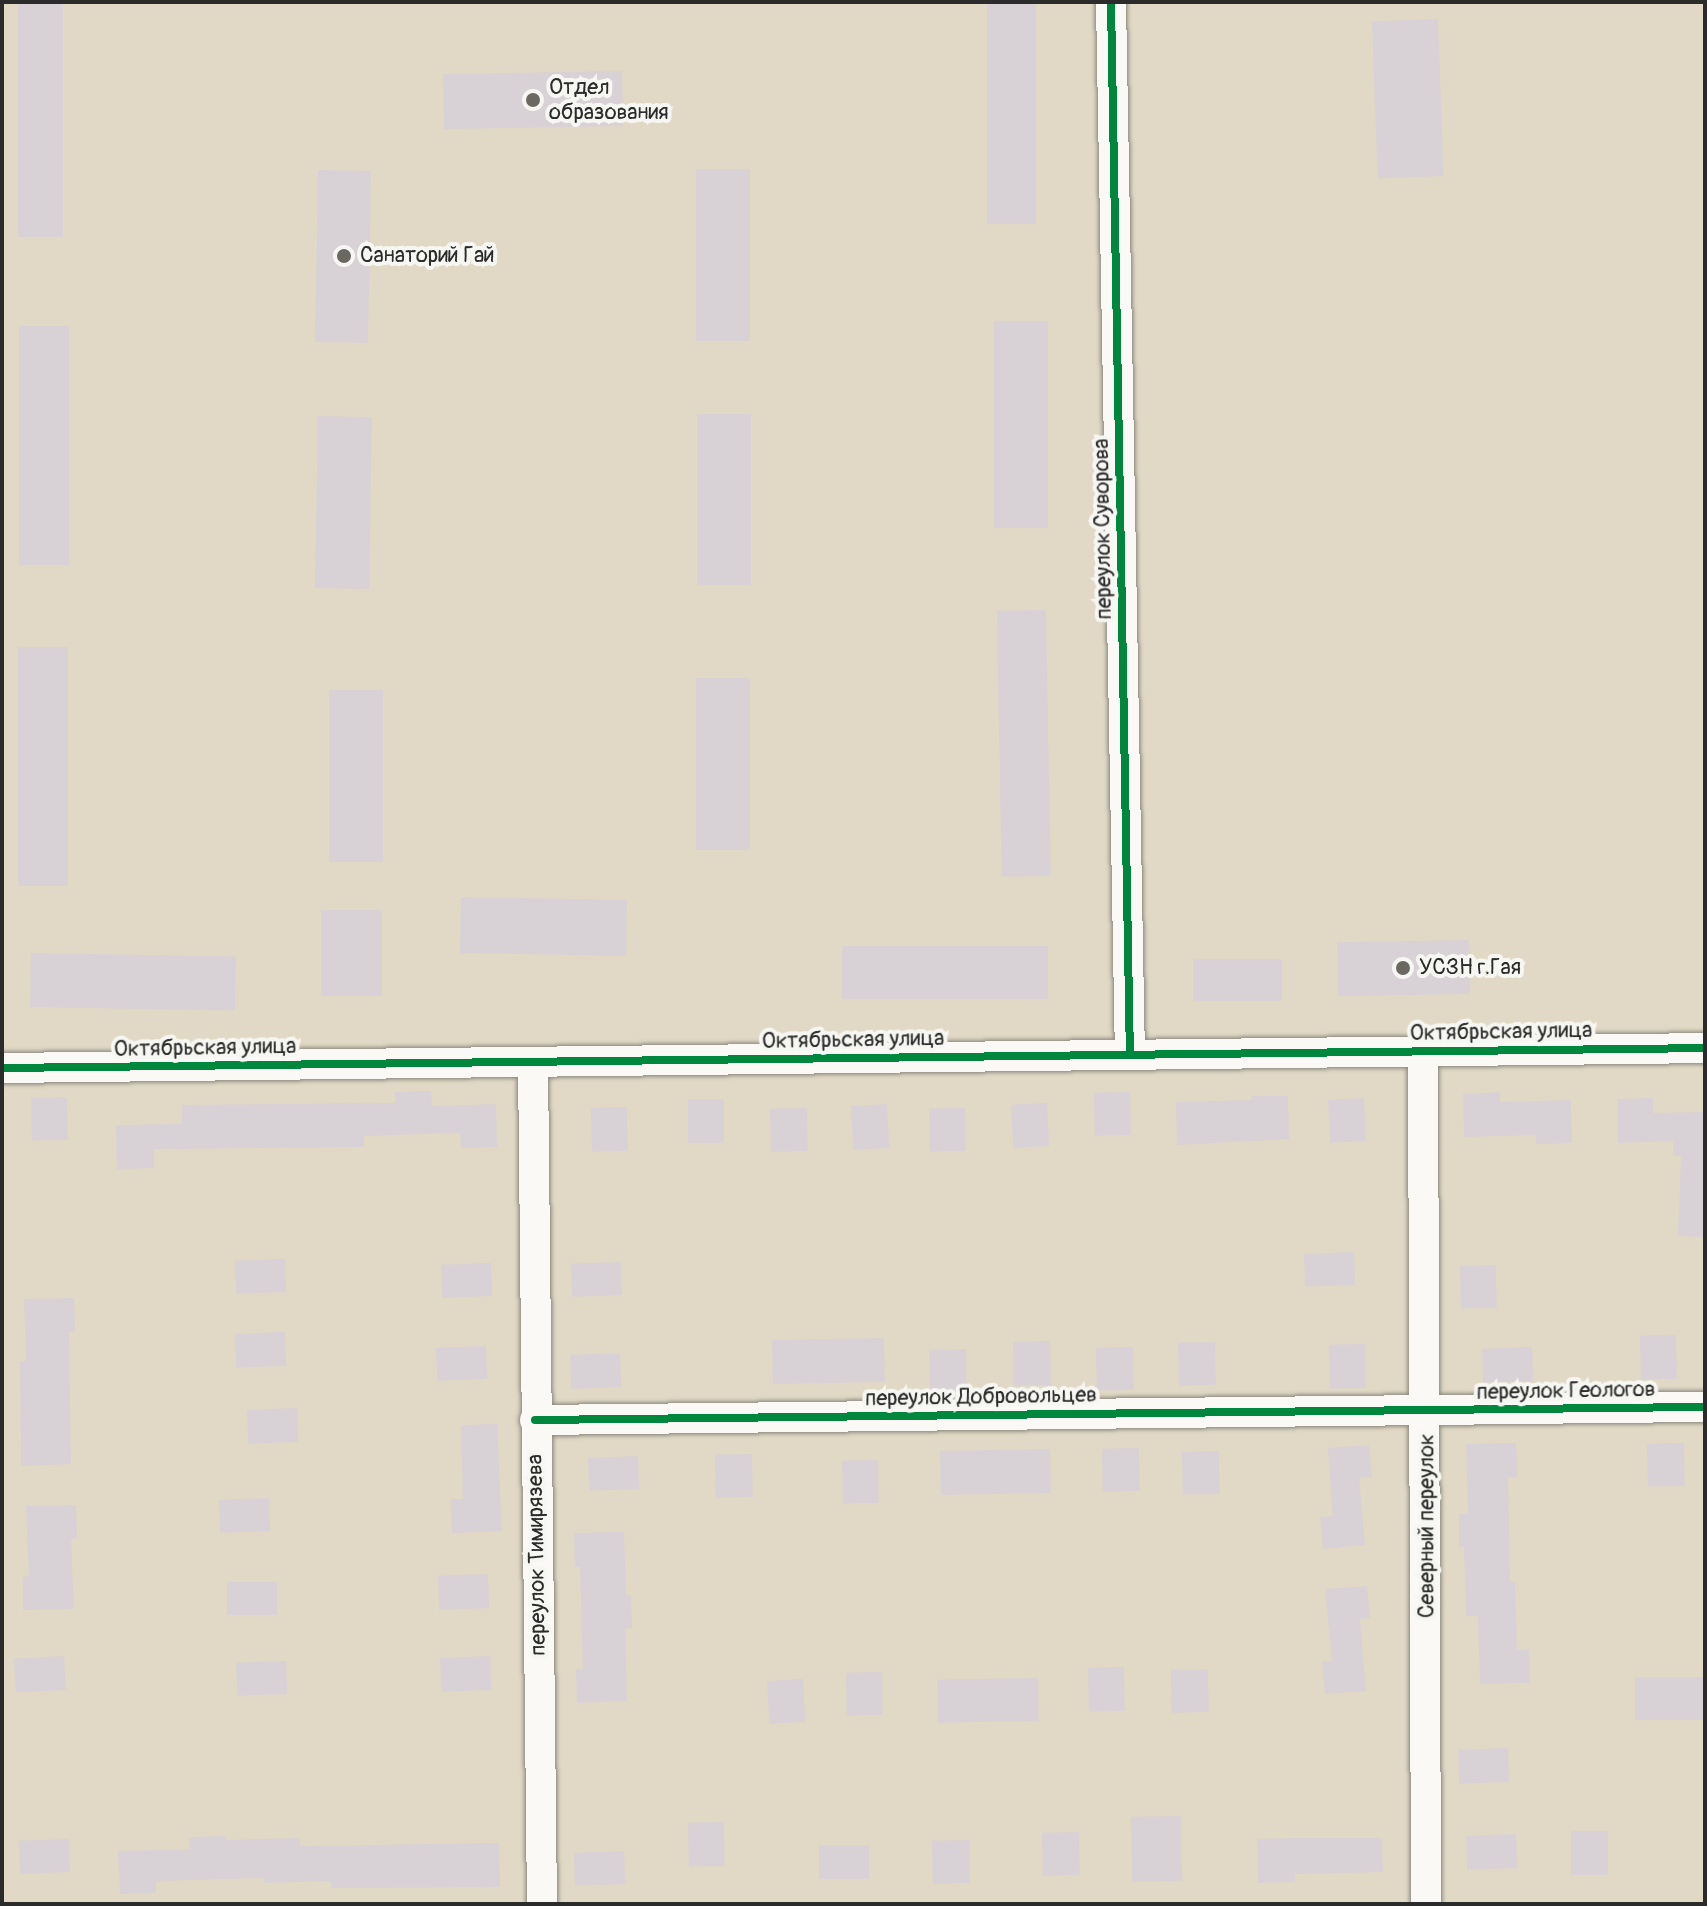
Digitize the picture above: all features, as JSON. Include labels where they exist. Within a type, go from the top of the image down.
[{"type":"street","name":"переулок Суворова","points":[[1111,2],[1130,1055]]},
{"type":"street","name":"Октябрьская улица","points":[[2,1068],[1705,1048]]},
{"type":"street","name":"Северный переулок","points":[[1423,1051],[1427,1410],[1426,1904]]},
{"type":"street","name":"переулок Тимирязева","points":[[533,1062],[542,1904]]},
{"type":"street","name":"переулок Геологов","points":[[1427,1410],[1705,1407]]},
{"type":"street","name":"переулок Добровольцев","points":[[535,1420],[1427,1410]]},
{"type":"building","points":[[18,2],[63,2],[63,237],[18,237]]},
{"type":"building","points":[[987,2],[1036,2],[1036,224],[987,224]]},
{"type":"building","points":[[1438,19],[1443,176],[1378,178],[1372,21]]},
{"type":"building","name":"Отдел образования","points":[[622,71],[623,126],[444,129],[443,74]]},
{"type":"building","points":[[696,169],[750,169],[750,341],[696,341]]},
{"type":"building","name":"Санаторий Гай","points":[[318,170],[371,171],[368,343],[315,342]]},
{"type":"building","points":[[994,321],[1048,321],[1048,528],[994,528]]},
{"type":"building","points":[[19,326],[69,326],[69,565],[19,565]]},
{"type":"building","points":[[697,414],[751,414],[751,585],[697,585]]},
{"type":"building","points":[[318,416],[372,417],[369,589],[315,588]]},
{"type":"building","points":[[1046,610],[1051,876],[1002,877],[997,611]]},
{"type":"building","points":[[18,647],[68,647],[68,886],[18,886]]},
{"type":"building","points":[[696,678],[750,678],[750,850],[696,850]]},
{"type":"building","points":[[329,690],[383,690],[383,862],[329,862]]},
{"type":"building","points":[[461,897],[627,900],[626,956],[460,953]]},
{"type":"building","points":[[321,910],[382,910],[382,996],[321,996]]},
{"type":"building","name":"УСЗН г.Гая","points":[[1469,940],[1470,994],[1338,996],[1337,942]]},
{"type":"building","points":[[842,946],[1048,946],[1048,999],[842,999]]},
{"type":"building","points":[[31,953],[236,957],[235,1011],[30,1007]]},
{"type":"building","points":[[1193,959],[1282,959],[1282,1001],[1193,1001]]},
{"type":"building","points":[[431,1091],[432,1106],[496,1104],[497,1147],[461,1148],[460,1133],[364,1136],[364,1147],[154,1149],[154,1168],[117,1169],[116,1125],[182,1124],[182,1105],[395,1103],[395,1092]]},
{"type":"building","points":[[1130,1092],[1131,1135],[1095,1136],[1094,1093]]},
{"type":"building","points":[[1500,1092],[1500,1102],[1571,1100],[1572,1143],[1536,1144],[1536,1135],[1464,1137],[1463,1094]]},
{"type":"building","points":[[1251,1096],[1288,1096],[1289,1139],[1177,1145],[1176,1102],[1252,1100]]},
{"type":"building","points":[[67,1097],[68,1140],[32,1141],[31,1098]]},
{"type":"building","points":[[1364,1098],[1366,1141],[1330,1143],[1328,1100]]},
{"type":"building","points":[[1653,1098],[1653,1113],[1705,1112],[1705,1237],[1678,1236],[1681,1156],[1673,1156],[1673,1141],[1618,1143],[1617,1099]]},
{"type":"building","points":[[688,1099],[724,1099],[724,1143],[688,1143]]},
{"type":"building","points":[[1047,1103],[1049,1146],[1013,1148],[1011,1105]]},
{"type":"building","points":[[887,1104],[889,1148],[853,1150],[851,1106]]},
{"type":"building","points":[[627,1107],[628,1151],[592,1152],[591,1108]]},
{"type":"building","points":[[807,1108],[808,1151],[771,1152],[770,1109]]},
{"type":"building","points":[[965,1108],[966,1151],[930,1152],[929,1109]]},
{"type":"building","points":[[1354,1252],[1355,1285],[1305,1287],[1304,1254]]},
{"type":"building","points":[[285,1259],[286,1292],[236,1294],[235,1261]]},
{"type":"building","points":[[621,1262],[622,1295],[572,1297],[571,1264]]},
{"type":"building","points":[[491,1263],[492,1296],[442,1298],[441,1265]]},
{"type":"building","points":[[1496,1265],[1497,1308],[1461,1309],[1460,1266]]},
{"type":"building","points":[[74,1298],[75,1332],[69,1332],[71,1464],[21,1466],[20,1361],[26,1361],[24,1299]]},
{"type":"building","points":[[285,1332],[286,1366],[236,1368],[235,1334]]},
{"type":"building","points":[[1676,1335],[1677,1379],[1641,1380],[1640,1336]]},
{"type":"building","points":[[884,1338],[885,1382],[773,1384],[772,1340]]},
{"type":"building","points":[[1050,1341],[1051,1385],[1014,1386],[1013,1342]]},
{"type":"building","points":[[1215,1342],[1216,1385],[1179,1386],[1178,1343]]},
{"type":"building","points":[[1365,1344],[1366,1388],[1330,1389],[1329,1345]]},
{"type":"building","points":[[486,1346],[487,1379],[437,1381],[436,1348]]},
{"type":"building","points":[[1133,1347],[1134,1390],[1097,1391],[1096,1348]]},
{"type":"building","points":[[1532,1347],[1533,1381],[1483,1383],[1482,1349]]},
{"type":"building","points":[[966,1349],[967,1392],[930,1393],[929,1350]]},
{"type":"building","points":[[620,1353],[621,1387],[571,1389],[570,1355]]},
{"type":"building","points":[[297,1408],[298,1442],[248,1444],[247,1410]]},
{"type":"building","points":[[497,1424],[502,1531],[452,1533],[451,1499],[463,1499],[461,1425]]},
{"type":"building","points":[[1516,1443],[1517,1477],[1508,1477],[1510,1581],[1515,1581],[1517,1650],[1529,1649],[1530,1683],[1480,1684],[1478,1616],[1466,1616],[1464,1547],[1459,1547],[1459,1514],[1468,1514],[1466,1444]]},
{"type":"building","points":[[1684,1443],[1685,1486],[1648,1487],[1647,1444]]},
{"type":"building","points":[[1369,1445],[1372,1477],[1359,1478],[1365,1545],[1323,1549],[1320,1517],[1333,1516],[1328,1448]]},
{"type":"building","points":[[1139,1448],[1140,1491],[1103,1492],[1102,1449]]},
{"type":"building","points":[[1050,1449],[1051,1493],[941,1495],[940,1451]]},
{"type":"building","points":[[1219,1451],[1220,1494],[1183,1495],[1182,1452]]},
{"type":"building","points":[[752,1454],[753,1497],[716,1498],[715,1455]]},
{"type":"building","points":[[638,1456],[639,1489],[589,1491],[588,1458]]},
{"type":"building","points":[[878,1460],[879,1503],[843,1504],[842,1461]]},
{"type":"building","points":[[269,1498],[270,1531],[220,1533],[219,1500]]},
{"type":"building","points":[[76,1505],[77,1538],[71,1539],[74,1609],[23,1610],[23,1577],[29,1576],[26,1506]]},
{"type":"building","points":[[624,1532],[626,1595],[631,1595],[632,1628],[625,1629],[627,1701],[577,1703],[576,1669],[583,1669],[580,1567],[575,1567],[574,1533]]},
{"type":"building","points":[[488,1574],[489,1608],[439,1610],[438,1576]]},
{"type":"building","points":[[227,1582],[277,1582],[277,1615],[227,1615]]},
{"type":"building","points":[[1367,1586],[1370,1618],[1360,1619],[1366,1691],[1325,1694],[1322,1662],[1332,1661],[1325,1589]]},
{"type":"building","points":[[64,1656],[66,1690],[16,1693],[14,1659]]},
{"type":"building","points":[[490,1656],[491,1690],[441,1692],[440,1658]]},
{"type":"building","points":[[286,1661],[287,1694],[237,1696],[236,1663]]},
{"type":"building","points":[[1124,1667],[1125,1711],[1089,1712],[1088,1668]]},
{"type":"building","points":[[1208,1669],[1209,1712],[1172,1713],[1171,1670]]},
{"type":"building","points":[[882,1672],[883,1715],[847,1716],[846,1673]]},
{"type":"building","points":[[1635,1677],[1705,1677],[1705,1720],[1635,1720]]},
{"type":"building","points":[[1038,1678],[1039,1721],[938,1723],[937,1680]]},
{"type":"building","points":[[803,1679],[805,1722],[769,1724],[767,1681]]},
{"type":"building","points":[[1508,1748],[1509,1782],[1459,1784],[1458,1750]]},
{"type":"building","points":[[1181,1816],[1182,1881],[1132,1882],[1131,1817]]},
{"type":"building","points":[[724,1822],[725,1866],[689,1867],[688,1823]]},
{"type":"building","points":[[1571,1831],[1608,1831],[1608,1875],[1571,1875]]},
{"type":"building","points":[[1079,1832],[1080,1875],[1043,1876],[1042,1833]]},
{"type":"building","points":[[1516,1834],[1517,1868],[1467,1870],[1466,1836]]},
{"type":"building","points":[[226,1836],[226,1840],[300,1838],[300,1846],[499,1843],[500,1887],[331,1888],[331,1881],[264,1883],[264,1878],[156,1881],[156,1893],[120,1894],[118,1851],[190,1849],[189,1837]]},
{"type":"building","points":[[1382,1838],[1383,1872],[1295,1874],[1295,1882],[1258,1883],[1257,1839]]},
{"type":"building","points":[[69,1839],[70,1872],[20,1874],[19,1841]]},
{"type":"building","points":[[969,1840],[970,1883],[933,1884],[932,1841]]},
{"type":"building","points":[[819,1845],[869,1845],[869,1879],[819,1879]]},
{"type":"building","points":[[624,1851],[625,1884],[575,1886],[574,1853]]},
{"type":"cycle path","points":[[1111,2],[1130,1055]]},
{"type":"cycle path","points":[[2,1068],[1705,1048]]},
{"type":"cycle path","points":[[535,1420],[1705,1407]]},
{"type":"place","name":"Отдел образования","points":[[533,100]]},
{"type":"place","name":"Санаторий Гай","points":[[344,256]]},
{"type":"place","name":"УСЗН г.Гая","points":[[1403,968]]}]
